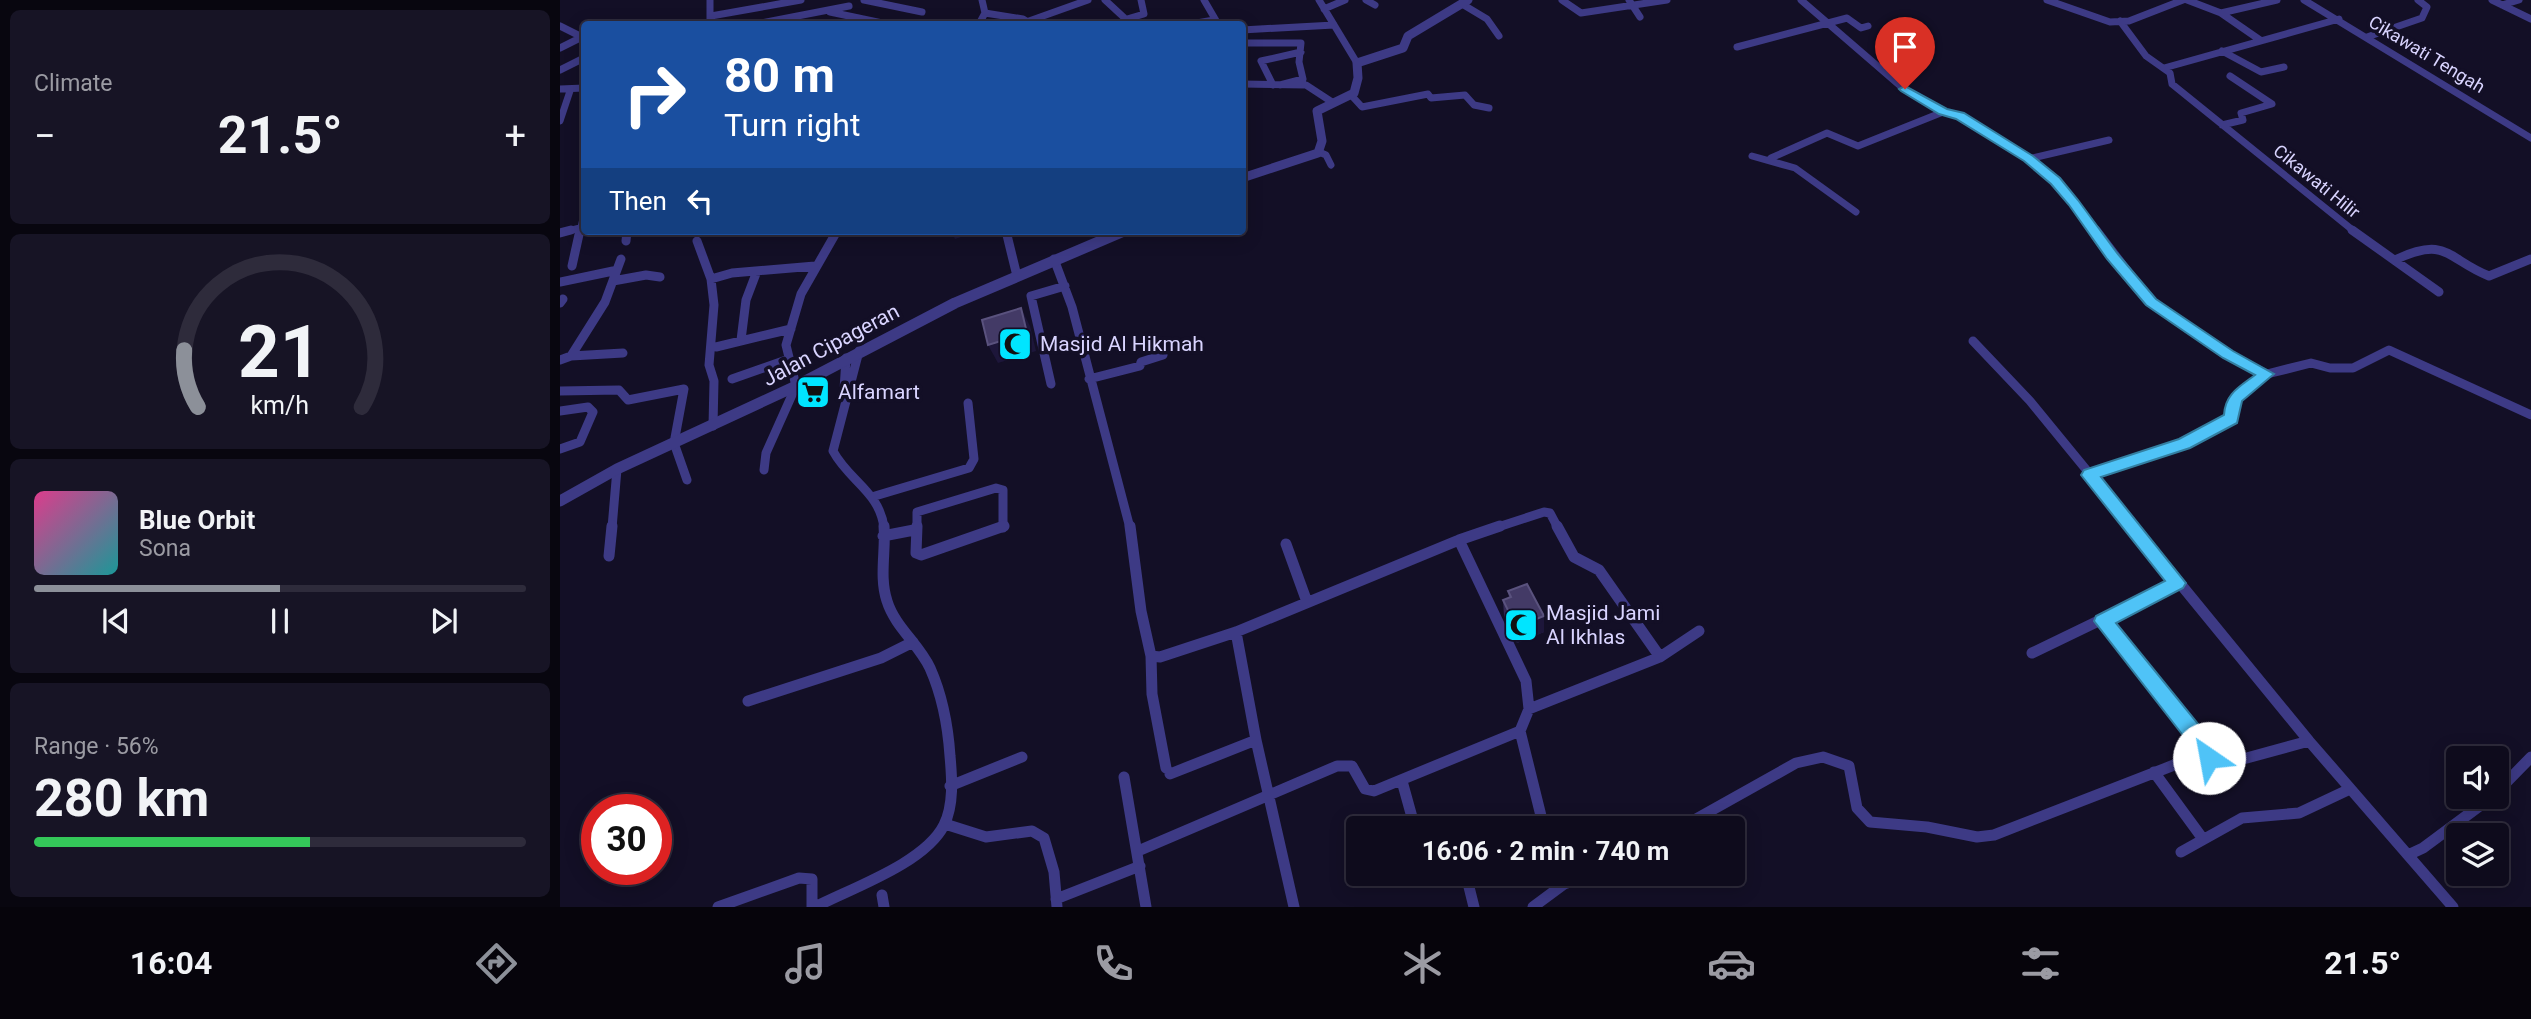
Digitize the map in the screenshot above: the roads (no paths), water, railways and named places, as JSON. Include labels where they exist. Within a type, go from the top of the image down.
[{"type":"street","points":[[711,0],[708,15],[710,21],[752,8],[802,0]]},
{"type":"street","points":[[771,21],[826,12],[862,0],[922,12]]},
{"type":"street","points":[[981,21],[985,13],[982,0]]},
{"type":"street","points":[[1035,21],[1088,0]]},
{"type":"street","points":[[1105,0],[1128,21]]},
{"type":"street","points":[[1131,21],[1144,13],[1141,0]]},
{"type":"street","points":[[1204,0],[1215,21]]},
{"type":"street","points":[[1319,0],[1357,63],[1359,86],[1351,95],[1317,111],[1322,141],[1319,152]]},
{"type":"street","points":[[1324,9],[1345,0]]},
{"type":"street","points":[[1366,0],[1375,5]]},
{"type":"street","points":[[1564,0],[1578,13],[1667,0]]},
{"type":"street","points":[[1801,0],[1905,89],[1943,112],[1960,116],[2028,159],[2068,195],[2151,302],[2228,355],[2267,374]]},
{"type":"street","points":[[2047,0],[2108,22],[2120,21],[2185,0],[2203,2],[2260,40]]},
{"type":"street","points":[[2063,6],[2073,0]]},
{"type":"street","points":[[2221,13],[2277,0]]},
{"type":"street","name":"Cikawati Tengah","points":[[2304,0],[2531,138]]},
{"type":"street","points":[[2367,37],[2423,18],[2427,7],[2418,0]]},
{"type":"street","points":[[2492,0],[2531,19]]},
{"type":"street","points":[[2502,5],[2519,0]]},
{"type":"street","points":[[1357,63],[1403,48],[1408,36],[1465,2],[1487,19],[1499,36]]},
{"type":"street","points":[[1631,4],[1640,17]]},
{"type":"street","points":[[839,15],[849,6]]},
{"type":"street","points":[[752,8],[753,21]]},
{"type":"street","points":[[1600,11],[1607,23]]},
{"type":"street","points":[[826,12],[860,21]]},
{"type":"street","points":[[985,13],[1021,21]]},
{"type":"street","points":[[1737,47],[1847,18],[1861,28],[1868,26]]},
{"type":"street","points":[[2164,68],[2339,19]]},
{"type":"street","name":"Cikawati Hilir","points":[[2120,21],[2146,55],[2172,76],[2172,84],[2350,228],[2397,259],[2396,262],[2410,274],[2439,292]]},
{"type":"street","points":[[1246,30],[1334,24]]},
{"type":"street","points":[[560,26],[581,36]]},
{"type":"street","points":[[560,48],[581,38]]},
{"type":"street","points":[[1246,43],[1298,41],[1302,45],[1303,79],[1276,85]]},
{"type":"street","points":[[2234,41],[2241,46]]},
{"type":"street","points":[[2221,51],[2261,72],[2284,67]]},
{"type":"street","points":[[1276,85],[1261,61],[1301,52]]},
{"type":"street","points":[[560,57],[574,63]]},
{"type":"street","points":[[560,70],[581,60]]},
{"type":"street","points":[[2222,125],[2243,120],[2241,113],[2245,110],[2272,104],[2231,76]]},
{"type":"street","points":[[1246,84],[1311,86],[1332,102]]},
{"type":"street","points":[[560,89],[569,91],[581,89]]},
{"type":"street","points":[[560,121],[569,91]]},
{"type":"street","points":[[1351,95],[1356,97],[1362,107],[1428,94],[1431,98],[1465,95],[1474,105],[1489,108]]},
{"type":"street","points":[[1772,158],[1827,133],[1858,146],[1943,112]]},
{"type":"street","points":[[2028,159],[2109,140]]},
{"type":"street","points":[[1246,177],[1319,152],[1326,155],[1331,165]]},
{"type":"street","points":[[1752,156],[1772,158],[1803,172],[1856,212]]},
{"type":"street","points":[[2296,200],[2311,196]]},
{"type":"street","points":[[560,233],[581,228]]},
{"type":"street","points":[[2337,231],[2350,228]]},
{"type":"street","points":[[572,266],[581,234]]},
{"type":"street","points":[[626,241],[627,235]]},
{"type":"street","points":[[764,470],[766,453],[796,386],[786,345],[801,294],[835,235]]},
{"type":"street","points":[[1007,235],[1017,276]]},
{"type":"street","name":"Jalan Cipageran","points":[[560,501],[617,469],[796,386],[955,303],[1114,235]]},
{"type":"street","points":[[697,241],[718,276],[709,365],[714,381],[713,426]]},
{"type":"street","points":[[2397,259],[2421,250],[2438,249],[2472,270],[2490,276],[2531,259]]},
{"type":"street","points":[[571,356],[603,307],[613,281],[613,271],[621,259]]},
{"type":"street","points":[[1054,259],[1065,286],[1130,528],[1141,611],[1152,656],[1152,694],[1168,771],[1256,740]]},
{"type":"street","points":[[718,276],[816,266]]},
{"type":"street","points":[[560,282],[613,271]]},
{"type":"street","points":[[741,340],[746,300],[757,271]]},
{"type":"street","points":[[613,281],[646,275],[660,277]]},
{"type":"street","points":[[1051,383],[1031,296],[1065,286]]},
{"type":"street","points":[[716,347],[791,329]]},
{"type":"street","points":[[1972,341],[2030,401],[2177,583],[2452,907]]},
{"type":"street","points":[[2089,475],[2185,443],[2231,418],[2232,403],[2236,397],[2267,374],[2311,363],[2330,368],[2353,368],[2389,350],[2531,415]]},
{"type":"street","points":[[718,907],[799,878],[812,878],[813,907],[879,876],[925,846],[945,824],[950,786],[944,708],[937,682],[887,602],[881,578],[883,517],[875,496],[846,473],[833,451],[847,395],[855,383],[859,351]]},
{"type":"street","points":[[560,360],[571,356],[624,353]]},
{"type":"street","points":[[1089,379],[1140,366],[1141,362],[1163,355]]},
{"type":"street","points":[[846,358],[844,390],[847,395]]},
{"type":"street","points":[[732,379],[789,359]]},
{"type":"street","points":[[560,391],[619,390],[628,400],[683,388],[674,443],[687,480]]},
{"type":"street","points":[[875,496],[969,468],[974,459],[968,403]]},
{"type":"street","points":[[560,411],[588,407],[593,412],[580,442],[560,449]]},
{"type":"street","points":[[609,556],[617,469]]},
{"type":"street","points":[[996,488],[1003,490],[1006,525],[1000,530],[920,555],[916,553],[914,530],[914,515],[921,510],[996,488]]},
{"type":"street","points":[[1152,656],[1160,657],[1236,632],[1459,540],[1544,512],[1550,513],[1574,557],[1599,570],[1660,657]]},
{"type":"street","points":[[883,536],[914,530]]},
{"type":"street","points":[[1459,540],[1525,681],[1529,709],[1520,731],[1541,816]]},
{"type":"street","points":[[1286,544],[1307,602]]},
{"type":"street","points":[[2032,653],[2177,583]]},
{"type":"street","points":[[2103,621],[2168,701],[2209,758]]},
{"type":"street","points":[[1529,709],[1660,657],[1699,631]]},
{"type":"street","points":[[1236,632],[1268,798],[1294,907]]},
{"type":"street","points":[[748,701],[881,658],[913,642]]},
{"type":"street","points":[[1138,852],[1343,765],[1356,769],[1365,789],[1370,792],[1520,731]]},
{"type":"street","points":[[1703,816],[1747,793],[1792,764],[1827,756],[1840,759],[1849,765],[1857,808],[1862,817],[1870,822],[1927,827],[1977,837],[1994,835],[2154,772],[2209,758],[2232,762],[2309,741]]},
{"type":"street","points":[[950,786],[1022,757]]},
{"type":"street","points":[[2509,780],[2531,757]]},
{"type":"street","points":[[2154,772],[2203,839]]},
{"type":"street","points":[[1124,777],[1146,907]]},
{"type":"street","points":[[1402,780],[1412,816]]},
{"type":"street","points":[[2180,852],[2242,818],[2299,813],[2350,789]]},
{"type":"street","points":[[2408,855],[2474,809]]},
{"type":"street","points":[[945,824],[986,837],[1032,831],[1044,838],[1054,872],[1056,903],[1140,866]]},
{"type":"street","points":[[1469,886],[1474,907]]},
{"type":"street","points":[[1533,907],[1555,886]]},
{"type":"place","name":"Masjid Al Hikmah","points":[[1015,344]]},
{"type":"place","name":"Alfamart","points":[[813,392]]},
{"type":"place","name":"Masjid Jami Al Ikhlas","points":[[1521,625]]}]
